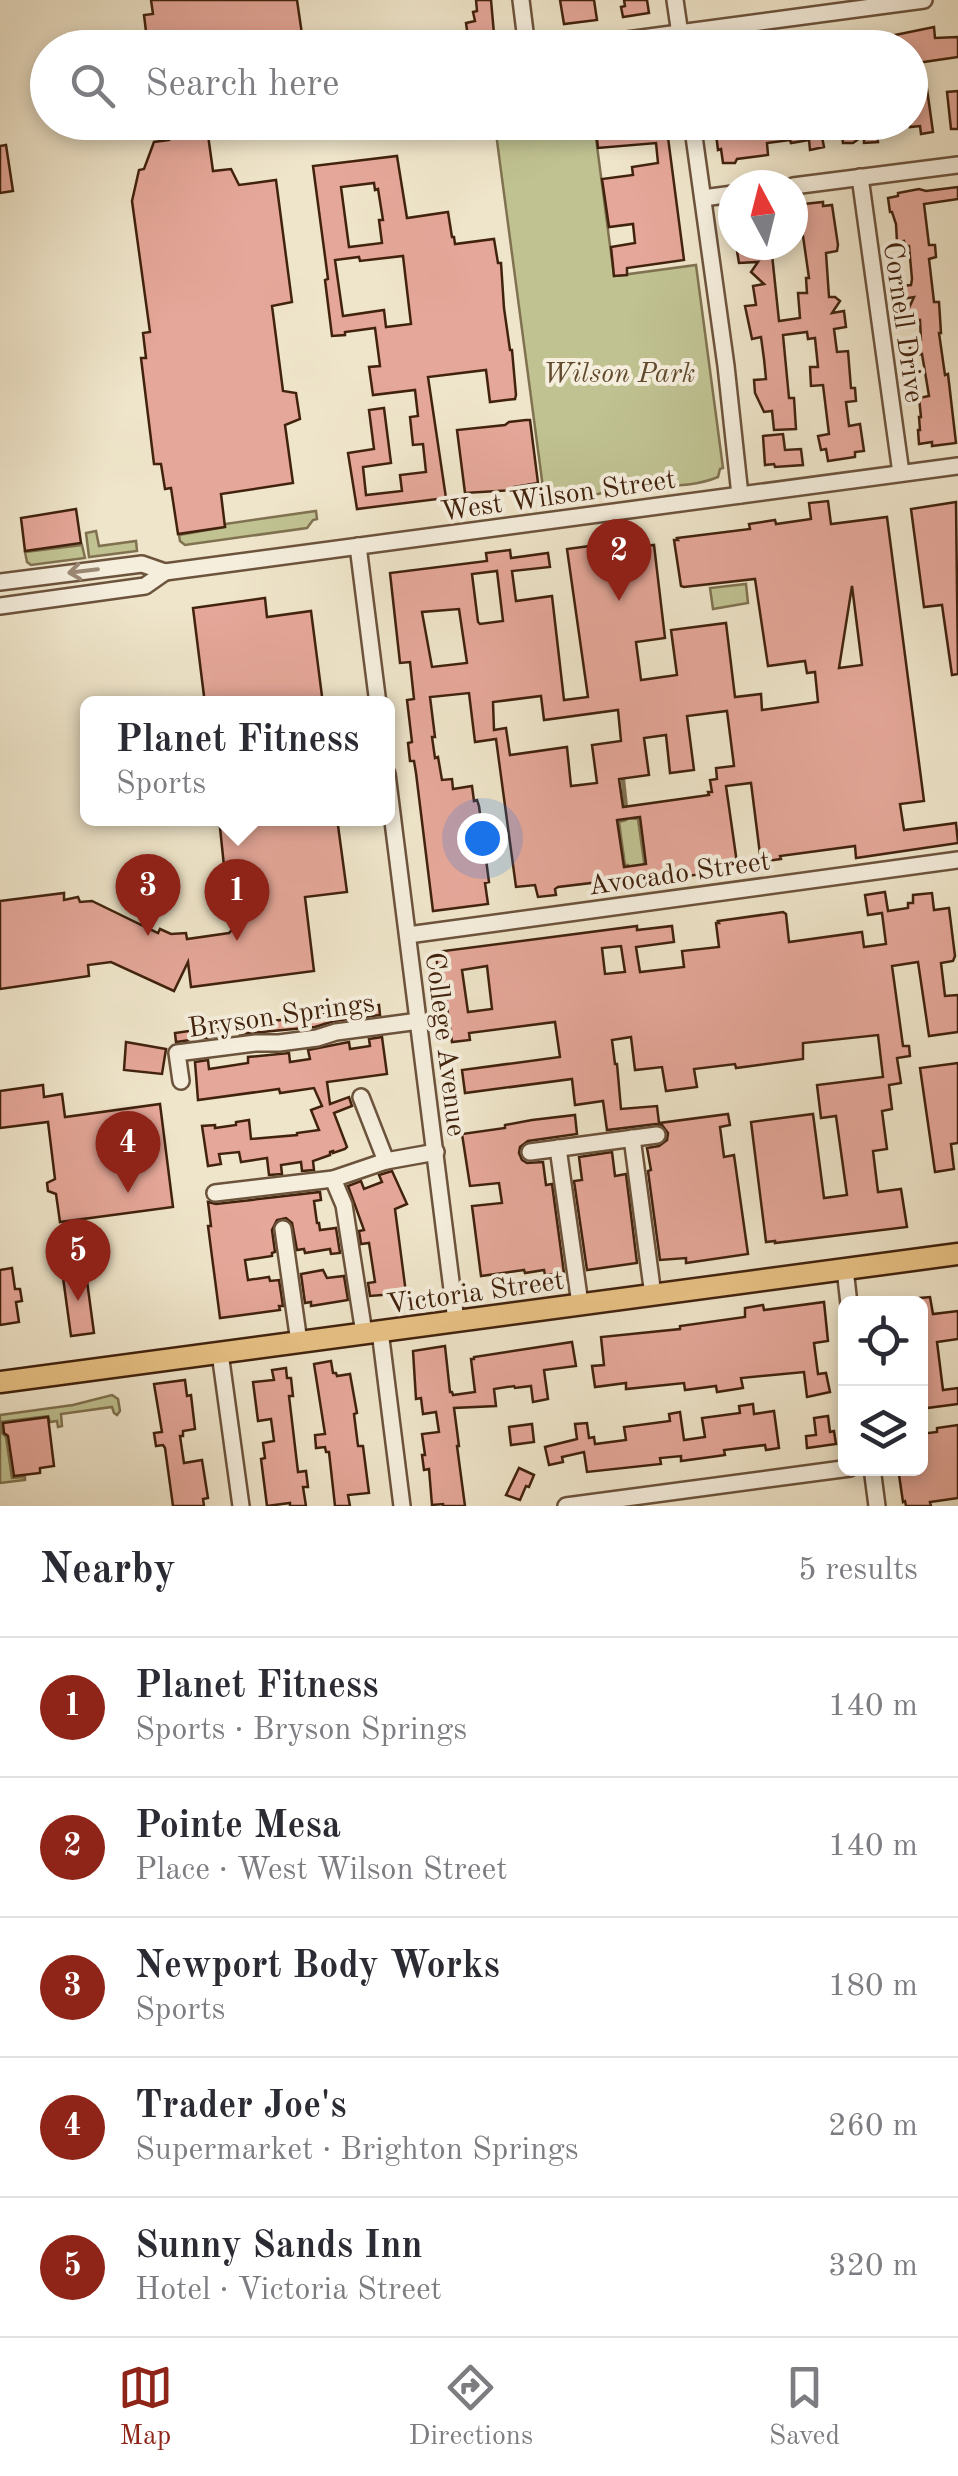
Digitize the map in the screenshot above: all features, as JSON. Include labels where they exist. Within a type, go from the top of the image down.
[{"type":"main road","name":"Victoria Street","points":[[0,1382],[958,1254]]},
{"type":"street","points":[[520,0],[524,30]]},
{"type":"street","points":[[676,0],[680,30]]},
{"type":"street","points":[[729,30],[833,6],[924,0]]},
{"type":"street","points":[[695,140],[740,495]]},
{"type":"street","points":[[808,184],[958,165]]},
{"type":"street","name":"Cornell Drive","points":[[860,177],[902,473]]},
{"type":"street","points":[[703,198],[718,196]]},
{"type":"street","name":"West Wilson Street","points":[[0,582],[142,564],[165,572],[958,466]]},
{"type":"street","points":[[358,546],[377,696]]},
{"type":"street","name":"West Wilson Street","points":[[0,606],[145,586],[165,572]]},
{"type":"street","name":"College Avenue","points":[[394,826],[456,1321]]},
{"type":"street","name":"Avocado Street","points":[[408,935],[958,860]]},
{"type":"street","name":"Bryson Springs","points":[[181,1081],[177,1053],[256,1043],[280,1044],[419,1021]]},
{"type":"street","points":[[361,1097],[386,1161]]},
{"type":"street","points":[[530,1152],[657,1135]]},
{"type":"street","points":[[632,1138],[653,1295]]},
{"type":"street","points":[[558,1148],[580,1304]]},
{"type":"street","points":[[216,1193],[333,1179],[386,1161],[436,1152]]},
{"type":"street","points":[[333,1179],[344,1205],[372,1332],[402,1506]]},
{"type":"street","points":[[283,1229],[299,1342]]},
{"type":"street","points":[[844,1269],[848,1296]]},
{"type":"street","points":[[220,1352],[241,1506]]},
{"type":"street","points":[[566,1506],[838,1470]]},
{"type":"street","points":[[873,1476],[877,1506]]},
{"type":"green space","name":"Wilson Park","points":[[497,140],[596,140],[614,276],[696,265],[723,468],[718,477],[706,481],[615,489],[572,503],[545,503]]},
{"type":"green space","points":[[316,511],[317,519],[307,528],[185,545],[180,541],[179,535],[225,524]]},
{"type":"green space","points":[[96,531],[99,546],[136,541],[137,551],[89,557],[86,533]]},
{"type":"green space","points":[[82,545],[85,558],[31,565],[27,562],[25,552]]},
{"type":"green space","points":[[746,584],[748,603],[713,609],[710,588]]},
{"type":"green space","points":[[622,780],[628,818],[638,819],[647,883],[668,883],[611,890],[631,885],[619,822],[626,820]]},
{"type":"green space","points":[[112,1395],[118,1399],[117,1415],[112,1407],[61,1414],[62,1426],[58,1427],[57,1421],[50,1422],[48,1416],[1,1422],[12,1478],[25,1480],[0,1483],[0,1415]]},
{"type":"building","points":[[151,0],[297,0],[301,30],[146,30],[144,15],[153,14]]},
{"type":"building","points":[[476,0],[491,0],[494,30],[467,30],[466,23],[475,21],[473,12],[477,11]]},
{"type":"building","points":[[560,0],[594,0],[597,20],[564,24]]},
{"type":"building","points":[[624,0],[647,0],[649,13],[623,17]]},
{"type":"building","points":[[934,27],[935,38],[958,37],[958,57],[928,61],[928,30],[919,30]]},
{"type":"building","points":[[958,91],[958,129],[951,129],[947,92]]},
{"type":"building","points":[[928,96],[933,132],[928,133]]},
{"type":"building","points":[[209,140],[213,171],[231,169],[239,185],[276,180],[292,302],[272,306],[283,391],[296,393],[300,419],[285,425],[293,483],[221,494],[225,527],[178,534],[171,488],[165,489],[161,464],[154,464],[141,358],[146,358],[143,333],[150,332],[132,201],[139,170],[144,169],[154,142]]},
{"type":"building","points":[[597,140],[668,140],[684,260],[627,268],[627,275],[614,276],[611,247],[635,243],[633,224],[609,227],[602,179],[633,175],[632,167],[658,163],[656,143],[598,148]]},
{"type":"building","points":[[717,140],[790,140],[767,143],[768,155],[737,159],[735,163],[723,163],[721,149],[718,150]]},
{"type":"building","points":[[809,140],[823,140],[824,147],[810,150]]},
{"type":"building","points":[[6,145],[13,191],[0,193],[0,146]]},
{"type":"building","points":[[397,156],[407,218],[448,212],[455,244],[494,239],[501,263],[516,395],[515,399],[490,402],[486,370],[428,377],[446,498],[357,509],[348,453],[374,449],[369,410],[384,408],[391,463],[363,467],[366,495],[402,491],[400,475],[426,472],[423,444],[413,445],[410,417],[418,416],[415,390],[373,395],[369,367],[380,366],[375,328],[332,336],[313,166]],"holes":[[[374,183],[383,220],[379,220],[382,243],[349,247],[341,187]],[[403,256],[411,324],[386,327],[384,310],[343,316],[335,260]]]},
{"type":"building","points":[[958,187],[958,199],[924,204],[929,245],[935,245],[936,257],[929,259],[934,302],[939,302],[939,333],[956,443],[932,446],[932,442],[919,444],[919,398],[929,396],[922,354],[911,356],[909,341],[921,340],[920,320],[910,319],[908,310],[914,297],[902,299],[901,286],[911,285],[912,279],[909,246],[904,241],[897,242],[888,198],[919,189]]},
{"type":"building","points":[[808,204],[832,205],[838,245],[837,251],[826,253],[829,297],[840,301],[832,313],[844,311],[846,327],[834,329],[837,352],[848,351],[856,401],[846,402],[849,426],[860,424],[864,451],[855,452],[855,457],[828,461],[818,436],[829,434],[823,385],[811,386],[810,367],[818,367],[815,338],[808,339],[807,332],[783,335],[796,429],[774,430],[772,411],[764,412],[755,393],[754,380],[766,379],[764,359],[761,337],[752,339],[745,306],[756,305],[753,286],[764,284],[751,272],[758,262],[738,260],[773,260],[779,321],[800,318],[798,293],[807,293],[809,278]]},
{"type":"building","points":[[530,420],[538,483],[514,490],[465,493],[457,430]]},
{"type":"building","points":[[783,434],[785,450],[801,449],[803,465],[765,465],[763,436]]},
{"type":"building","points":[[828,501],[831,524],[887,517],[924,801],[900,804],[904,830],[956,823],[958,843],[856,858],[855,846],[761,862],[751,783],[726,786],[737,863],[701,868],[702,874],[609,887],[608,881],[558,887],[556,895],[538,897],[535,885],[516,887],[496,739],[475,742],[469,693],[430,697],[435,758],[438,757],[442,780],[452,779],[453,789],[472,786],[474,801],[479,806],[489,882],[485,883],[488,904],[433,911],[416,773],[408,743],[412,742],[407,700],[414,699],[410,662],[400,663],[390,573],[487,561],[486,553],[510,550],[511,558],[548,553],[550,567],[512,571],[516,601],[552,596],[564,700],[588,697],[567,549],[590,546],[591,553],[654,545],[665,638],[636,642],[641,680],[677,675],[671,630],[726,623],[735,697],[761,694],[762,710],[818,702],[815,672],[807,673],[805,661],[768,666],[755,579],[681,586],[674,540],[750,529],[749,524],[775,520],[776,524],[811,519],[809,503]],"holes":[[[497,571],[503,621],[478,622],[472,574]],[[852,586],[862,665],[839,668]],[[459,609],[467,663],[432,667],[422,612]],[[541,696],[544,720],[618,710],[621,741],[592,745],[597,783],[571,786],[567,747],[510,755],[506,728],[494,730],[493,702]],[[727,711],[734,766],[716,768],[717,779],[710,780],[709,795],[623,807],[619,779],[649,775],[644,738],[666,735],[670,773],[694,770],[687,716]],[[640,817],[646,864],[624,867],[617,820]]]},
{"type":"building","points":[[956,502],[958,674],[952,675],[942,605],[924,607],[911,509]]},
{"type":"building","points":[[76,509],[81,543],[25,551],[21,518]]},
{"type":"building","points":[[265,598],[267,617],[311,611],[322,696],[204,696],[193,608]]},
{"type":"building","points":[[220,826],[338,826],[347,892],[305,897],[314,971],[191,987],[188,962],[174,991],[111,962],[88,965],[89,976],[0,989],[0,901],[64,893],[64,900],[78,897],[80,902],[92,901],[158,933],[160,929],[171,934],[186,933],[187,939],[229,933],[240,921],[232,866],[224,866]]},
{"type":"building","points":[[885,892],[888,911],[908,908],[913,895],[932,893],[934,910],[949,908],[955,956],[953,961],[941,963],[945,996],[958,995],[958,1032],[929,1036],[918,962],[892,966],[903,1046],[909,1046],[910,1056],[897,1058],[901,1083],[889,1085],[892,1109],[882,1111],[887,1149],[873,1151],[878,1192],[901,1189],[907,1227],[766,1242],[751,1122],[813,1114],[824,1198],[847,1195],[836,1116],[821,1118],[817,1085],[883,1077],[878,1035],[803,1043],[803,1059],[694,1069],[697,1087],[666,1091],[662,1067],[635,1070],[631,1037],[612,1040],[621,1109],[657,1106],[659,1123],[728,1114],[730,1125],[720,1127],[724,1157],[734,1155],[748,1254],[686,1263],[686,1258],[660,1260],[647,1148],[667,1140],[668,1133],[662,1125],[607,1130],[603,1101],[575,1105],[572,1079],[465,1093],[462,1070],[560,1057],[555,1022],[469,1033],[470,1040],[452,1042],[436,952],[637,926],[637,930],[672,926],[674,942],[636,947],[640,972],[684,967],[682,951],[719,947],[718,921],[783,912],[789,942],[862,932],[864,947],[886,944],[882,913],[868,915],[865,895]],"holes":[[[621,946],[625,972],[605,974],[602,948]],[[487,966],[492,1009],[468,1012],[462,970]]]},
{"type":"building","points":[[379,1005],[380,1015],[315,1027],[240,1034],[239,1024]]},
{"type":"building","points":[[217,1027],[219,1036],[176,1042],[175,1033]]},
{"type":"building","points":[[382,1037],[387,1074],[327,1082],[330,1104],[349,1097],[352,1106],[334,1113],[345,1149],[313,1161],[314,1170],[302,1171],[301,1162],[281,1165],[282,1174],[269,1175],[267,1158],[241,1162],[239,1152],[219,1154],[221,1164],[208,1166],[202,1126],[215,1128],[249,1120],[251,1139],[297,1135],[319,1130],[311,1110],[322,1106],[314,1088],[198,1100],[195,1062],[208,1060],[209,1069],[248,1063],[248,1057],[289,1053],[290,1062],[310,1059],[308,1050],[349,1042],[350,1049],[370,1046],[369,1039]]},
{"type":"building","points":[[126,1042],[166,1049],[162,1074],[124,1070]]},
{"type":"building","points":[[958,1063],[958,1143],[951,1144],[954,1169],[935,1172],[920,1068]]},
{"type":"building","points":[[43,1085],[44,1097],[62,1094],[65,1117],[160,1104],[173,1207],[60,1222],[56,1194],[48,1191],[47,1183],[55,1179],[48,1122],[0,1128],[0,1091]]},
{"type":"building","points":[[575,1115],[577,1134],[528,1141],[519,1153],[527,1163],[543,1162],[546,1185],[552,1184],[564,1273],[545,1275],[544,1270],[524,1270],[481,1276],[472,1206],[502,1203],[499,1183],[470,1186],[462,1134]]},
{"type":"building","points":[[612,1152],[615,1176],[626,1174],[637,1263],[587,1270],[574,1181],[582,1180],[579,1157]]},
{"type":"building","points":[[392,1171],[407,1204],[395,1209],[406,1293],[370,1296],[368,1283],[375,1282],[369,1243],[361,1244],[359,1231],[364,1230],[348,1186],[361,1181],[364,1189],[382,1182],[379,1175]]},
{"type":"building","points":[[320,1192],[321,1200],[314,1201],[317,1223],[320,1230],[336,1228],[340,1253],[331,1254],[330,1249],[305,1253],[304,1249],[297,1250],[292,1223],[286,1218],[277,1220],[272,1230],[272,1256],[245,1260],[248,1280],[279,1280],[283,1306],[279,1306],[280,1310],[220,1318],[208,1202]]},
{"type":"building","points":[[85,1266],[94,1333],[71,1336],[62,1270]]},
{"type":"building","points":[[12,1268],[15,1289],[20,1289],[22,1301],[16,1302],[19,1322],[0,1325],[0,1270]]},
{"type":"building","points":[[323,1270],[327,1278],[344,1276],[348,1300],[311,1306],[311,1302],[305,1303],[301,1274]]},
{"type":"building","points":[[928,1297],[933,1314],[958,1311],[958,1339],[937,1342],[943,1390],[958,1388],[958,1404],[928,1408]]},
{"type":"building","points":[[824,1302],[828,1341],[814,1343],[818,1374],[826,1373],[830,1392],[807,1397],[804,1372],[741,1378],[743,1388],[717,1392],[716,1386],[685,1390],[684,1383],[626,1389],[626,1383],[595,1387],[592,1366],[604,1365],[601,1337],[745,1317],[745,1308],[763,1305],[764,1310]]},
{"type":"building","points":[[572,1342],[576,1366],[544,1370],[548,1399],[533,1402],[531,1386],[514,1386],[494,1389],[496,1406],[454,1408],[465,1506],[432,1505],[429,1469],[424,1470],[422,1434],[439,1432],[436,1412],[423,1414],[421,1398],[416,1399],[413,1351],[445,1346],[453,1395],[475,1392],[471,1359],[474,1357]]},
{"type":"building","points":[[331,1361],[337,1376],[350,1374],[358,1446],[363,1446],[369,1493],[348,1495],[350,1506],[335,1506],[329,1452],[325,1447],[316,1448],[315,1435],[325,1434],[314,1364]]},
{"type":"building","points":[[286,1368],[287,1378],[291,1378],[293,1396],[289,1396],[298,1472],[306,1471],[306,1506],[267,1506],[261,1459],[265,1458],[263,1443],[274,1441],[271,1419],[258,1421],[253,1382],[274,1380],[272,1370]]},
{"type":"building","points":[[185,1380],[195,1429],[183,1431],[180,1436],[184,1463],[202,1460],[208,1498],[203,1499],[204,1506],[173,1506],[165,1448],[156,1446],[154,1433],[162,1432],[154,1384]]},
{"type":"building","points":[[753,1404],[754,1414],[774,1411],[779,1448],[766,1450],[765,1445],[724,1450],[725,1455],[681,1461],[681,1456],[660,1458],[661,1464],[587,1472],[584,1452],[549,1465],[545,1447],[577,1439],[575,1424],[587,1423],[589,1438],[594,1437],[595,1444],[626,1440],[624,1427],[670,1421],[669,1414],[680,1412],[684,1440],[705,1437],[702,1418],[740,1413],[739,1406]]},
{"type":"building","points":[[828,1416],[836,1444],[807,1448],[806,1436],[816,1435],[814,1418]]},
{"type":"building","points":[[48,1417],[54,1466],[40,1468],[40,1473],[14,1476],[3,1423]]},
{"type":"building","points":[[532,1424],[534,1442],[511,1445],[509,1427]]},
{"type":"building","points":[[958,1425],[958,1498],[930,1502],[931,1506],[906,1506],[899,1476],[928,1476],[928,1433],[937,1432],[937,1428]]},
{"type":"building","points":[[519,1468],[534,1475],[520,1500],[506,1495]]},
{"type":"place","name":"Pointe Mesa","points":[[619,601]]},
{"type":"place","name":"Newport Body Works","points":[[148,936]]},
{"type":"place","name":"Planet Fitness","points":[[237,941]]},
{"type":"place","name":"Trader Joe's","points":[[128,1193]]},
{"type":"place","name":"Sunny Sands Inn","points":[[78,1301]]}]
